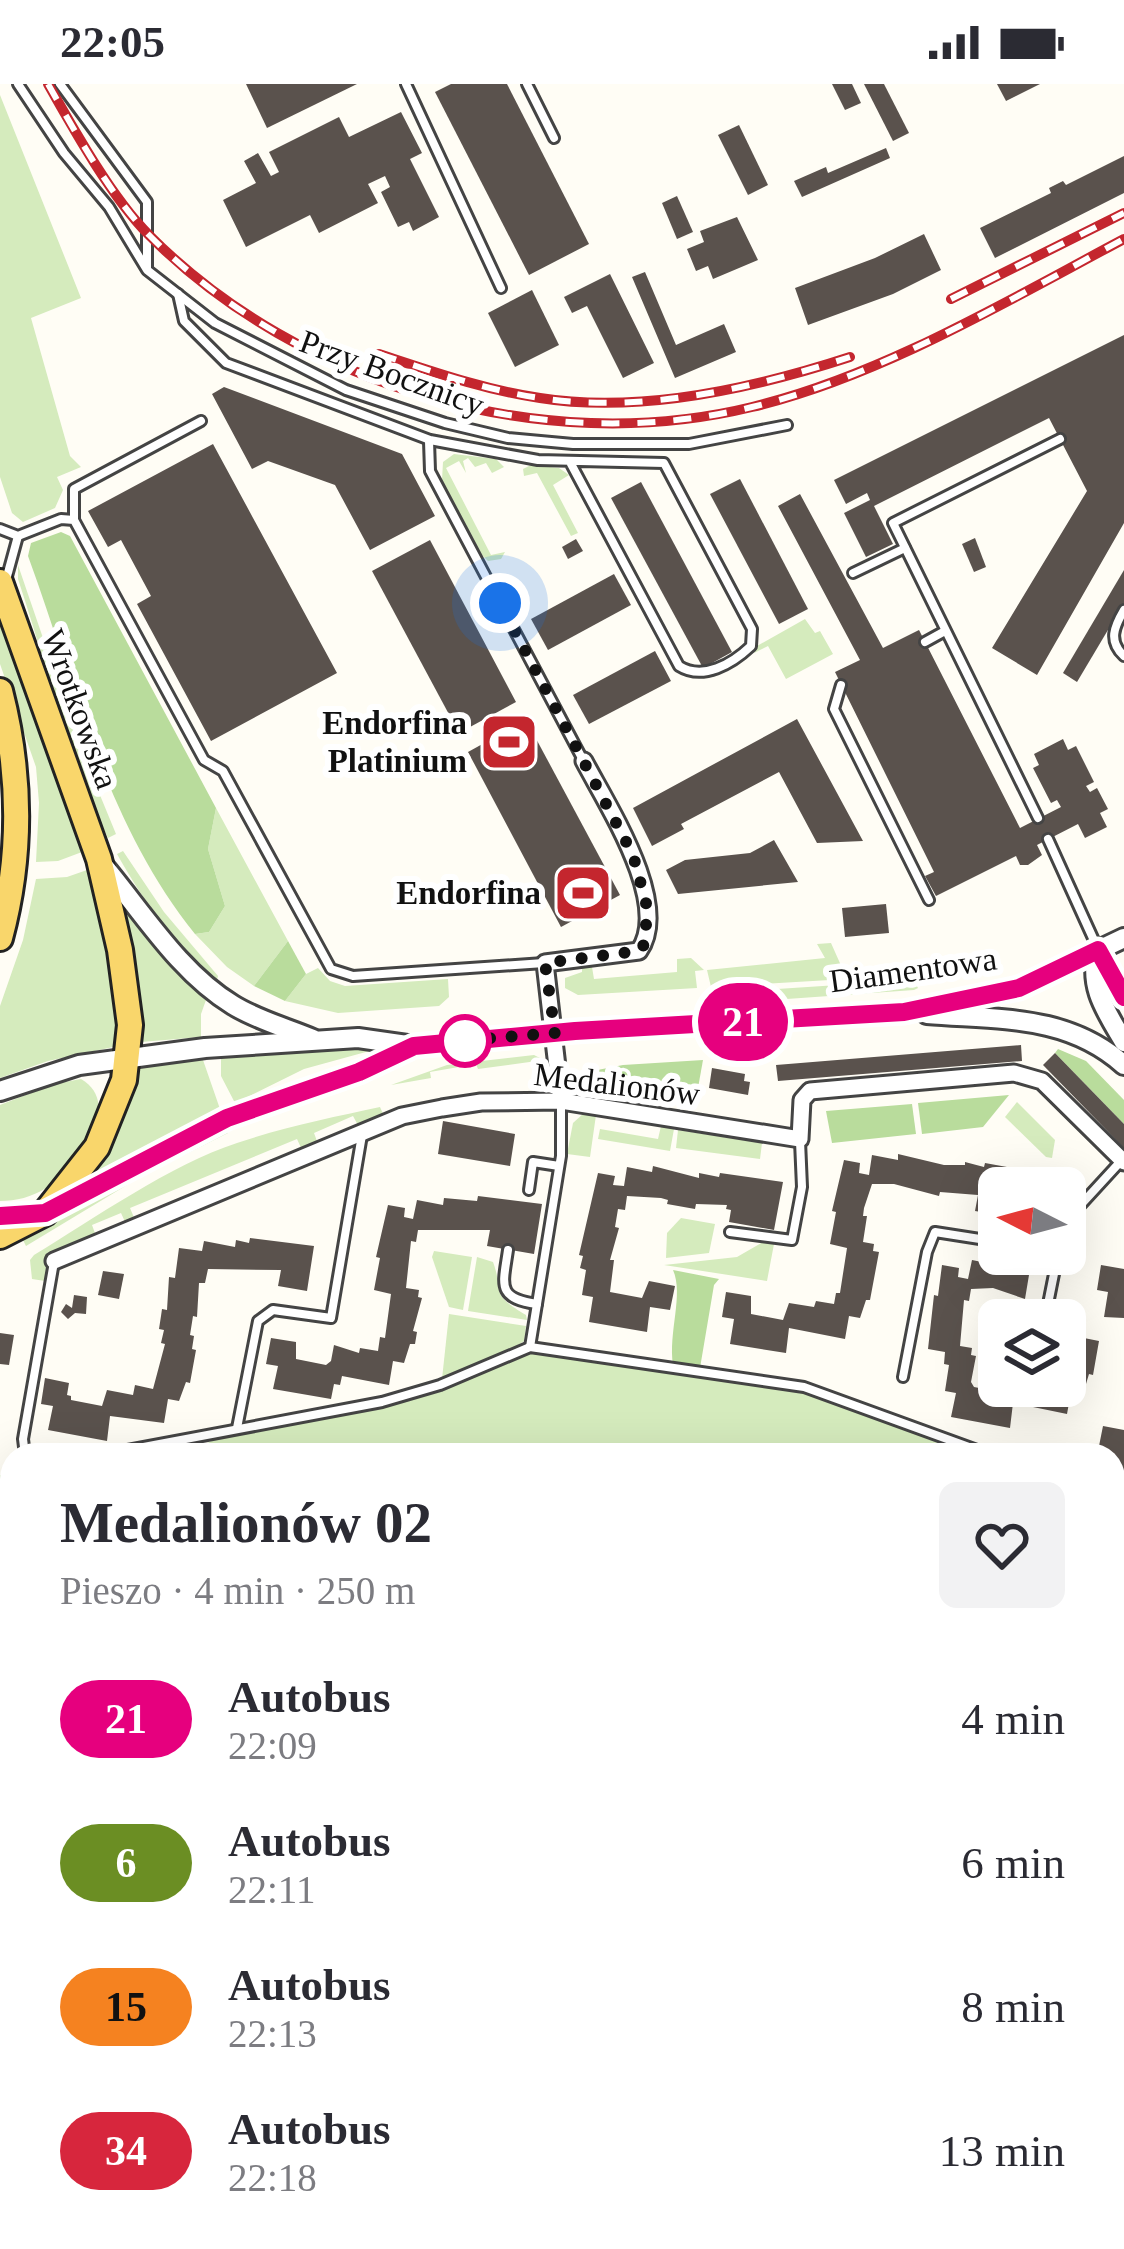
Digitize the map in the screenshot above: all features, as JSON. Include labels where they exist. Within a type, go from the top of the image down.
[{"type":"main road","name":"Wrotkowska","points":[[3,591],[99,860],[124,970],[130,1025],[120,1094],[104,1134],[80,1173],[45,1213]]},
{"type":"main road","name":"Wrotkowska","points":[[0,691],[15,767],[17,821],[0,938]]},
{"type":"main road","name":"Diamentowa","points":[[0,1236],[45,1213]]},
{"type":"street","points":[[561,1101],[545,963],[639,951],[646,942],[644,883],[584,761]]},
{"type":"street","name":"Wrotkowska","points":[[99,860],[187,967],[214,992],[245,1012],[317,1040]]},
{"type":"street","name":"Diamentowa","points":[[0,1091],[61,1070],[128,1057],[317,1040],[358,1038],[414,1046],[904,1012],[1019,988],[1124,938]]},
{"type":"street","points":[[1098,950],[1124,997]]},
{"type":"street","points":[[1098,950],[1096,992],[1124,1042]]},
{"type":"street","points":[[904,1012],[1042,1022],[1094,1041],[1124,1065]]},
{"type":"street","name":"Diamentowa","points":[[45,1213],[227,1118],[359,1072],[414,1046]]},
{"type":"street","points":[[800,1139],[802,1100],[810,1091],[1014,1072],[1042,1081],[1123,1161]]},
{"type":"street","name":"Medalionów","points":[[54,1261],[402,1116],[442,1108],[481,1102],[561,1101],[800,1139]]},
{"type":"street","points":[[0,1216],[45,1213]]},
{"type":"lane","points":[[18,84],[64,153],[109,207],[147,270]]},
{"type":"lane","points":[[60,84],[147,202],[147,270]]},
{"type":"lane","points":[[406,84],[502,288]]},
{"type":"lane","points":[[527,84],[554,138]]},
{"type":"lane","name":"Przy Bocznicy","points":[[147,270],[215,323],[346,390],[445,423],[508,438],[573,444],[689,445],[787,425]]},
{"type":"lane","points":[[178,294],[184,321],[226,363],[430,440],[570,462],[664,463],[752,629],[751,646],[707,672],[679,666],[570,462]]},
{"type":"lane","points":[[200,421],[74,489],[74,520],[204,760],[223,771],[331,969],[353,976],[545,963]]},
{"type":"lane","points":[[1038,818],[893,523],[1060,439]]},
{"type":"lane","points":[[430,440],[430,471],[584,761]]},
{"type":"lane","points":[[0,530],[18,536],[62,519],[74,520]]},
{"type":"lane","points":[[3,591],[18,536]]},
{"type":"lane","points":[[853,573],[905,548]]},
{"type":"lane","points":[[1124,610],[1113,633],[1124,656]]},
{"type":"lane","points":[[925,642],[945,632]]},
{"type":"lane","points":[[841,685],[834,710],[929,900]]},
{"type":"lane","points":[[1048,839],[1098,950]]},
{"type":"lane","points":[[530,1348],[559,1166],[561,1101]]},
{"type":"lane","points":[[237,1428],[258,1322],[273,1310],[332,1318],[362,1135]]},
{"type":"lane","points":[[730,1232],[792,1240],[802,1187],[800,1139]]},
{"type":"lane","points":[[1086,1200],[1123,1161]]},
{"type":"lane","points":[[529,1190],[533,1162],[559,1166]]},
{"type":"lane","points":[[903,1377],[926,1252],[935,1232],[978,1239]]},
{"type":"lane","points":[[508,1250],[507,1294],[515,1301],[537,1304]]},
{"type":"lane","points":[[24,1443],[54,1261]]},
{"type":"lane","points":[[161,1443],[382,1402],[440,1385],[530,1348],[804,1387],[958,1443]]},
{"type":"green space","points":[[0,95],[81,298],[31,318],[70,456],[81,467],[57,477],[63,490],[55,508],[23,522],[12,513],[0,477]]},
{"type":"green space","points":[[454,454],[496,459],[504,467],[492,473],[486,463],[475,467],[468,458],[463,461],[466,473],[459,461],[446,468],[491,555],[505,552],[501,559],[488,561],[482,555],[442,480],[443,462]]},
{"type":"green space","points":[[531,465],[559,468],[569,475],[553,485],[578,533],[571,536],[537,473],[524,476],[523,469]]},
{"type":"green space","points":[[61,532],[70,536],[216,808],[208,849],[225,906],[209,932],[195,934],[164,891],[138,847],[96,752],[28,556],[31,543]]},
{"type":"green space","points":[[18,565],[81,749],[116,834],[108,838],[69,743],[18,579]]},
{"type":"green space","points":[[805,619],[815,633],[820,631],[833,654],[786,679],[768,646],[754,653],[757,646]]},
{"type":"green space","points":[[0,621],[82,852],[58,861],[36,862],[36,767],[0,664]]},
{"type":"green space","points":[[216,808],[288,941],[254,986],[195,934],[209,932],[225,906],[208,849]]},
{"type":"green space","points":[[123,851],[164,912],[218,976],[216,984],[149,906],[117,854]]},
{"type":"green space","points":[[87,870],[114,975],[118,1046],[48,1061],[0,1078],[0,1006],[23,940],[36,879]]},
{"type":"green space","points":[[125,911],[206,1000],[201,1037],[141,1042],[141,1005]]},
{"type":"green space","points":[[288,941],[306,974],[285,1001],[254,986]]},
{"type":"green space","points":[[831,943],[847,979],[711,987],[707,970],[825,958],[817,944]]},
{"type":"green space","points":[[691,958],[704,970],[695,971],[697,988],[578,995],[565,988],[565,978],[582,972],[582,967],[592,967],[594,979],[677,972],[677,959]]},
{"type":"green space","points":[[318,968],[330,981],[345,986],[448,979],[449,997],[439,1006],[338,1013],[285,1001],[306,974]]},
{"type":"green space","points":[[914,980],[918,988],[914,990],[730,1003],[714,993]]},
{"type":"green space","points":[[384,1047],[304,1069],[235,1103],[221,1076],[221,1058]]},
{"type":"green space","points":[[1058,1049],[1086,1061],[1124,1100],[1124,1124],[1055,1053]]},
{"type":"green space","points":[[534,1055],[544,1060],[478,1069],[476,1064],[391,1085],[447,1065]]},
{"type":"green space","points":[[203,1060],[220,1109],[96,1173],[122,1122],[139,1067]]},
{"type":"green space","points":[[703,1060],[696,1099],[585,1078],[582,1073],[623,1065]]},
{"type":"green space","points":[[81,1079],[93,1090],[98,1104],[92,1135],[82,1151],[46,1188],[24,1198],[0,1201],[0,1105]]},
{"type":"green space","points":[[1009,1095],[983,1127],[922,1134],[918,1103]]},
{"type":"green space","points":[[1017,1102],[1055,1140],[1052,1158],[1005,1117]]},
{"type":"green space","points":[[912,1104],[916,1134],[832,1143],[826,1111]]},
{"type":"green space","points":[[380,1107],[384,1116],[359,1127],[353,1116],[314,1133],[318,1144],[302,1150],[297,1139],[130,1208],[135,1220],[126,1224],[121,1213],[92,1225],[96,1236],[51,1257],[45,1281],[32,1279],[34,1255],[186,1165],[255,1137]]},
{"type":"green space","points":[[584,1113],[596,1115],[590,1157],[567,1154],[573,1123]]},
{"type":"green space","points":[[661,1126],[674,1129],[670,1151],[598,1139],[600,1129],[658,1139]]},
{"type":"green space","points":[[226,1129],[228,1133],[137,1179],[26,1246],[23,1240]]},
{"type":"green space","points":[[678,1130],[762,1143],[760,1159],[676,1148]]},
{"type":"green space","points":[[681,1218],[715,1224],[709,1253],[666,1258],[667,1233]]},
{"type":"green space","points":[[763,1242],[774,1244],[767,1281],[664,1265],[737,1257]]},
{"type":"green space","points":[[434,1251],[472,1257],[463,1310],[449,1307]]},
{"type":"green space","points":[[477,1257],[493,1262],[502,1297],[527,1320],[468,1311]]},
{"type":"green space","points":[[673,1270],[719,1279],[714,1285],[700,1368],[673,1365],[677,1291]]},
{"type":"green space","points":[[449,1314],[526,1326],[524,1341],[506,1354],[442,1379]]},
{"type":"green space","points":[[530,1347],[804,1387],[962,1443],[208,1443],[237,1428],[382,1402],[440,1385]]},
{"type":"building","points":[[246,84],[357,84],[267,128]]},
{"type":"building","points":[[451,84],[507,84],[589,244],[529,275],[435,92]]},
{"type":"building","points":[[832,84],[852,84],[861,103],[845,110]]},
{"type":"building","points":[[864,84],[884,84],[909,133],[893,141]]},
{"type":"building","points":[[997,84],[1040,84],[1006,101]]},
{"type":"building","points":[[401,112],[422,153],[410,159],[439,217],[413,231],[409,222],[398,227],[381,192],[390,187],[385,176],[368,184],[378,203],[319,233],[310,215],[246,247],[223,200],[256,183],[244,161],[258,153],[271,176],[279,172],[269,152],[339,117],[349,137]]},
{"type":"building","points":[[739,125],[768,185],[748,195],[718,135]]},
{"type":"building","points":[[886,148],[890,158],[802,197],[794,181],[826,167],[828,173]]},
{"type":"building","points":[[1124,156],[1124,193],[995,258],[980,228],[1051,193],[1049,188],[1063,181],[1066,185]]},
{"type":"building","points":[[677,196],[693,232],[677,239],[662,203]]},
{"type":"building","points":[[737,217],[758,260],[713,279],[708,266],[696,271],[687,249],[704,242],[700,231]]},
{"type":"building","points":[[924,234],[941,270],[893,294],[808,325],[795,288]]},
{"type":"building","points":[[645,272],[676,345],[724,324],[736,352],[675,378],[632,277]]},
{"type":"building","points":[[610,274],[654,363],[623,378],[587,306],[572,313],[564,297]]},
{"type":"building","points":[[532,290],[559,345],[515,367],[488,313]]},
{"type":"building","points":[[1124,335],[1124,523],[1037,675],[992,648],[1087,491],[1049,418],[874,506],[893,544],[866,557],[844,513],[870,500],[867,493],[846,504],[834,480]]},
{"type":"building","points":[[224,387],[402,454],[435,516],[370,550],[335,485],[268,461],[252,469],[212,394]]},
{"type":"building","points":[[213,444],[337,673],[211,741],[137,604],[151,596],[121,540],[108,547],[88,511]]},
{"type":"building","points":[[740,479],[808,609],[779,624],[710,494]]},
{"type":"building","points":[[641,482],[732,652],[703,668],[611,498]]},
{"type":"building","points":[[800,494],[883,648],[919,630],[1020,828],[1061,807],[1057,800],[1051,803],[1033,768],[1039,765],[1034,754],[1063,739],[1068,750],[1076,746],[1094,782],[1086,786],[1090,792],[1097,788],[1108,809],[1100,813],[1107,827],[1085,838],[1078,824],[1037,845],[1042,855],[1028,865],[1020,865],[1016,856],[936,896],[925,876],[934,872],[835,672],[860,660],[778,506]]},
{"type":"building","points":[[975,538],[986,567],[974,572],[962,544]]},
{"type":"building","points":[[576,539],[583,551],[568,559],[562,547]]},
{"type":"building","points":[[430,540],[516,702],[459,733],[372,571]]},
{"type":"building","points":[[1124,570],[1124,603],[1077,682],[1063,673]]},
{"type":"building","points":[[614,574],[631,605],[548,650],[531,619]]},
{"type":"building","points":[[655,651],[671,681],[589,724],[573,695]]},
{"type":"building","points":[[797,719],[863,841],[817,843],[779,772],[681,824],[684,829],[652,846],[633,808]]},
{"type":"building","points":[[526,720],[620,895],[561,927],[468,752]]},
{"type":"building","points":[[774,840],[798,882],[678,894],[666,870],[685,860],[750,853]]},
{"type":"building","points":[[886,904],[889,933],[845,937],[842,908]]},
{"type":"building","points":[[1021,1045],[1022,1061],[778,1081],[776,1065]]},
{"type":"building","points":[[1055,1053],[1124,1124],[1124,1148],[1043,1065]]},
{"type":"building","points":[[712,1068],[745,1074],[744,1081],[750,1082],[748,1095],[709,1088]]},
{"type":"building","points":[[443,1121],[515,1134],[510,1166],[438,1154]]},
{"type":"building","points":[[898,1154],[944,1165],[965,1162],[984,1167],[978,1167],[978,1195],[940,1192],[939,1196],[894,1184],[872,1184],[864,1208],[863,1242],[874,1244],[873,1251],[879,1252],[870,1300],[860,1318],[849,1316],[845,1339],[789,1328],[786,1353],[730,1344],[734,1319],[722,1317],[726,1292],[751,1296],[751,1314],[783,1320],[789,1303],[834,1304],[847,1248],[830,1244],[844,1160],[860,1163],[859,1173],[869,1175],[872,1155],[898,1160]]},
{"type":"building","points":[[653,1166],[699,1178],[699,1173],[719,1177],[720,1173],[783,1182],[774,1230],[729,1222],[727,1205],[696,1204],[695,1209],[667,1204],[661,1198],[627,1196],[625,1210],[618,1209],[610,1292],[642,1298],[649,1281],[675,1286],[670,1310],[650,1307],[647,1332],[589,1322],[593,1297],[582,1295],[586,1270],[580,1268],[583,1256],[579,1255],[598,1173],[615,1176],[613,1185],[624,1186],[627,1167],[652,1172]]},
{"type":"building","points":[[478,1196],[542,1204],[534,1254],[487,1246],[490,1230],[418,1230],[416,1242],[411,1241],[406,1288],[419,1290],[422,1298],[413,1331],[417,1332],[415,1344],[410,1344],[404,1363],[393,1361],[389,1385],[342,1376],[340,1385],[334,1384],[331,1399],[273,1389],[278,1366],[266,1364],[271,1338],[296,1342],[296,1359],[326,1365],[334,1345],[359,1353],[360,1348],[378,1351],[380,1337],[385,1338],[391,1294],[374,1290],[388,1205],[405,1208],[404,1217],[413,1219],[417,1200],[443,1205],[444,1198],[477,1201]]},
{"type":"building","points":[[250,1238],[314,1246],[307,1291],[278,1286],[281,1270],[208,1269],[205,1283],[199,1283],[197,1317],[193,1316],[190,1335],[196,1350],[190,1383],[186,1382],[179,1401],[168,1399],[164,1423],[110,1416],[107,1441],[48,1430],[53,1406],[41,1404],[45,1378],[69,1383],[71,1400],[102,1406],[107,1390],[133,1395],[135,1385],[153,1389],[165,1344],[161,1343],[164,1330],[159,1329],[162,1309],[167,1310],[169,1277],[175,1278],[179,1248],[202,1251],[204,1241],[235,1247],[236,1240],[249,1243]]},
{"type":"building","points":[[972,1260],[978,1261],[978,1275],[1029,1275],[1025,1299],[993,1288],[971,1289],[969,1301],[964,1300],[960,1346],[972,1348],[971,1355],[976,1356],[971,1382],[978,1388],[978,1407],[1013,1407],[1010,1428],[951,1417],[956,1393],[945,1391],[949,1365],[944,1364],[945,1352],[928,1349],[942,1265],[959,1268],[958,1277],[968,1279]]},
{"type":"building","points":[[1101,1265],[1124,1269],[1124,1318],[1104,1317],[1108,1292],[1097,1290]]},
{"type":"building","points":[[103,1271],[124,1274],[119,1299],[98,1295]]},
{"type":"building","points":[[74,1295],[87,1297],[86,1314],[75,1313],[68,1319],[61,1312],[66,1304],[72,1308]]},
{"type":"building","points":[[0,1333],[14,1335],[9,1365],[0,1364]]},
{"type":"building","points":[[1086,1338],[1099,1341],[1093,1375],[1089,1374],[1086,1384]]},
{"type":"building","points":[[1033,1407],[1068,1407],[1067,1414]]},
{"type":"building","points":[[1103,1426],[1124,1430],[1124,1443],[1100,1443]]},
{"type":"railway","points":[[48,84],[94,163],[135,220],[210,288],[278,333],[351,370],[429,397],[509,415],[591,423],[672,420],[752,407],[896,357],[1124,239]]},
{"type":"railway","points":[[951,299],[1124,213]]},
{"type":"railway","points":[[379,354],[519,395],[617,403],[737,388],[850,357]]},
{"type":"bus line","name":"21","points":[[0,1216],[45,1213],[227,1118],[359,1072],[414,1046],[575,1031],[904,1012],[1019,988],[1098,950],[1124,997]]},
{"type":"place","name":"Endorfina Platinium","points":[[509,742]]},
{"type":"place","name":"Endorfina","points":[[583,893]]},
{"type":"route","points":[[465,1041],[456,1041],[555,1033],[545,963],[639,951],[646,942],[644,883],[633,855],[500,603]]}]
